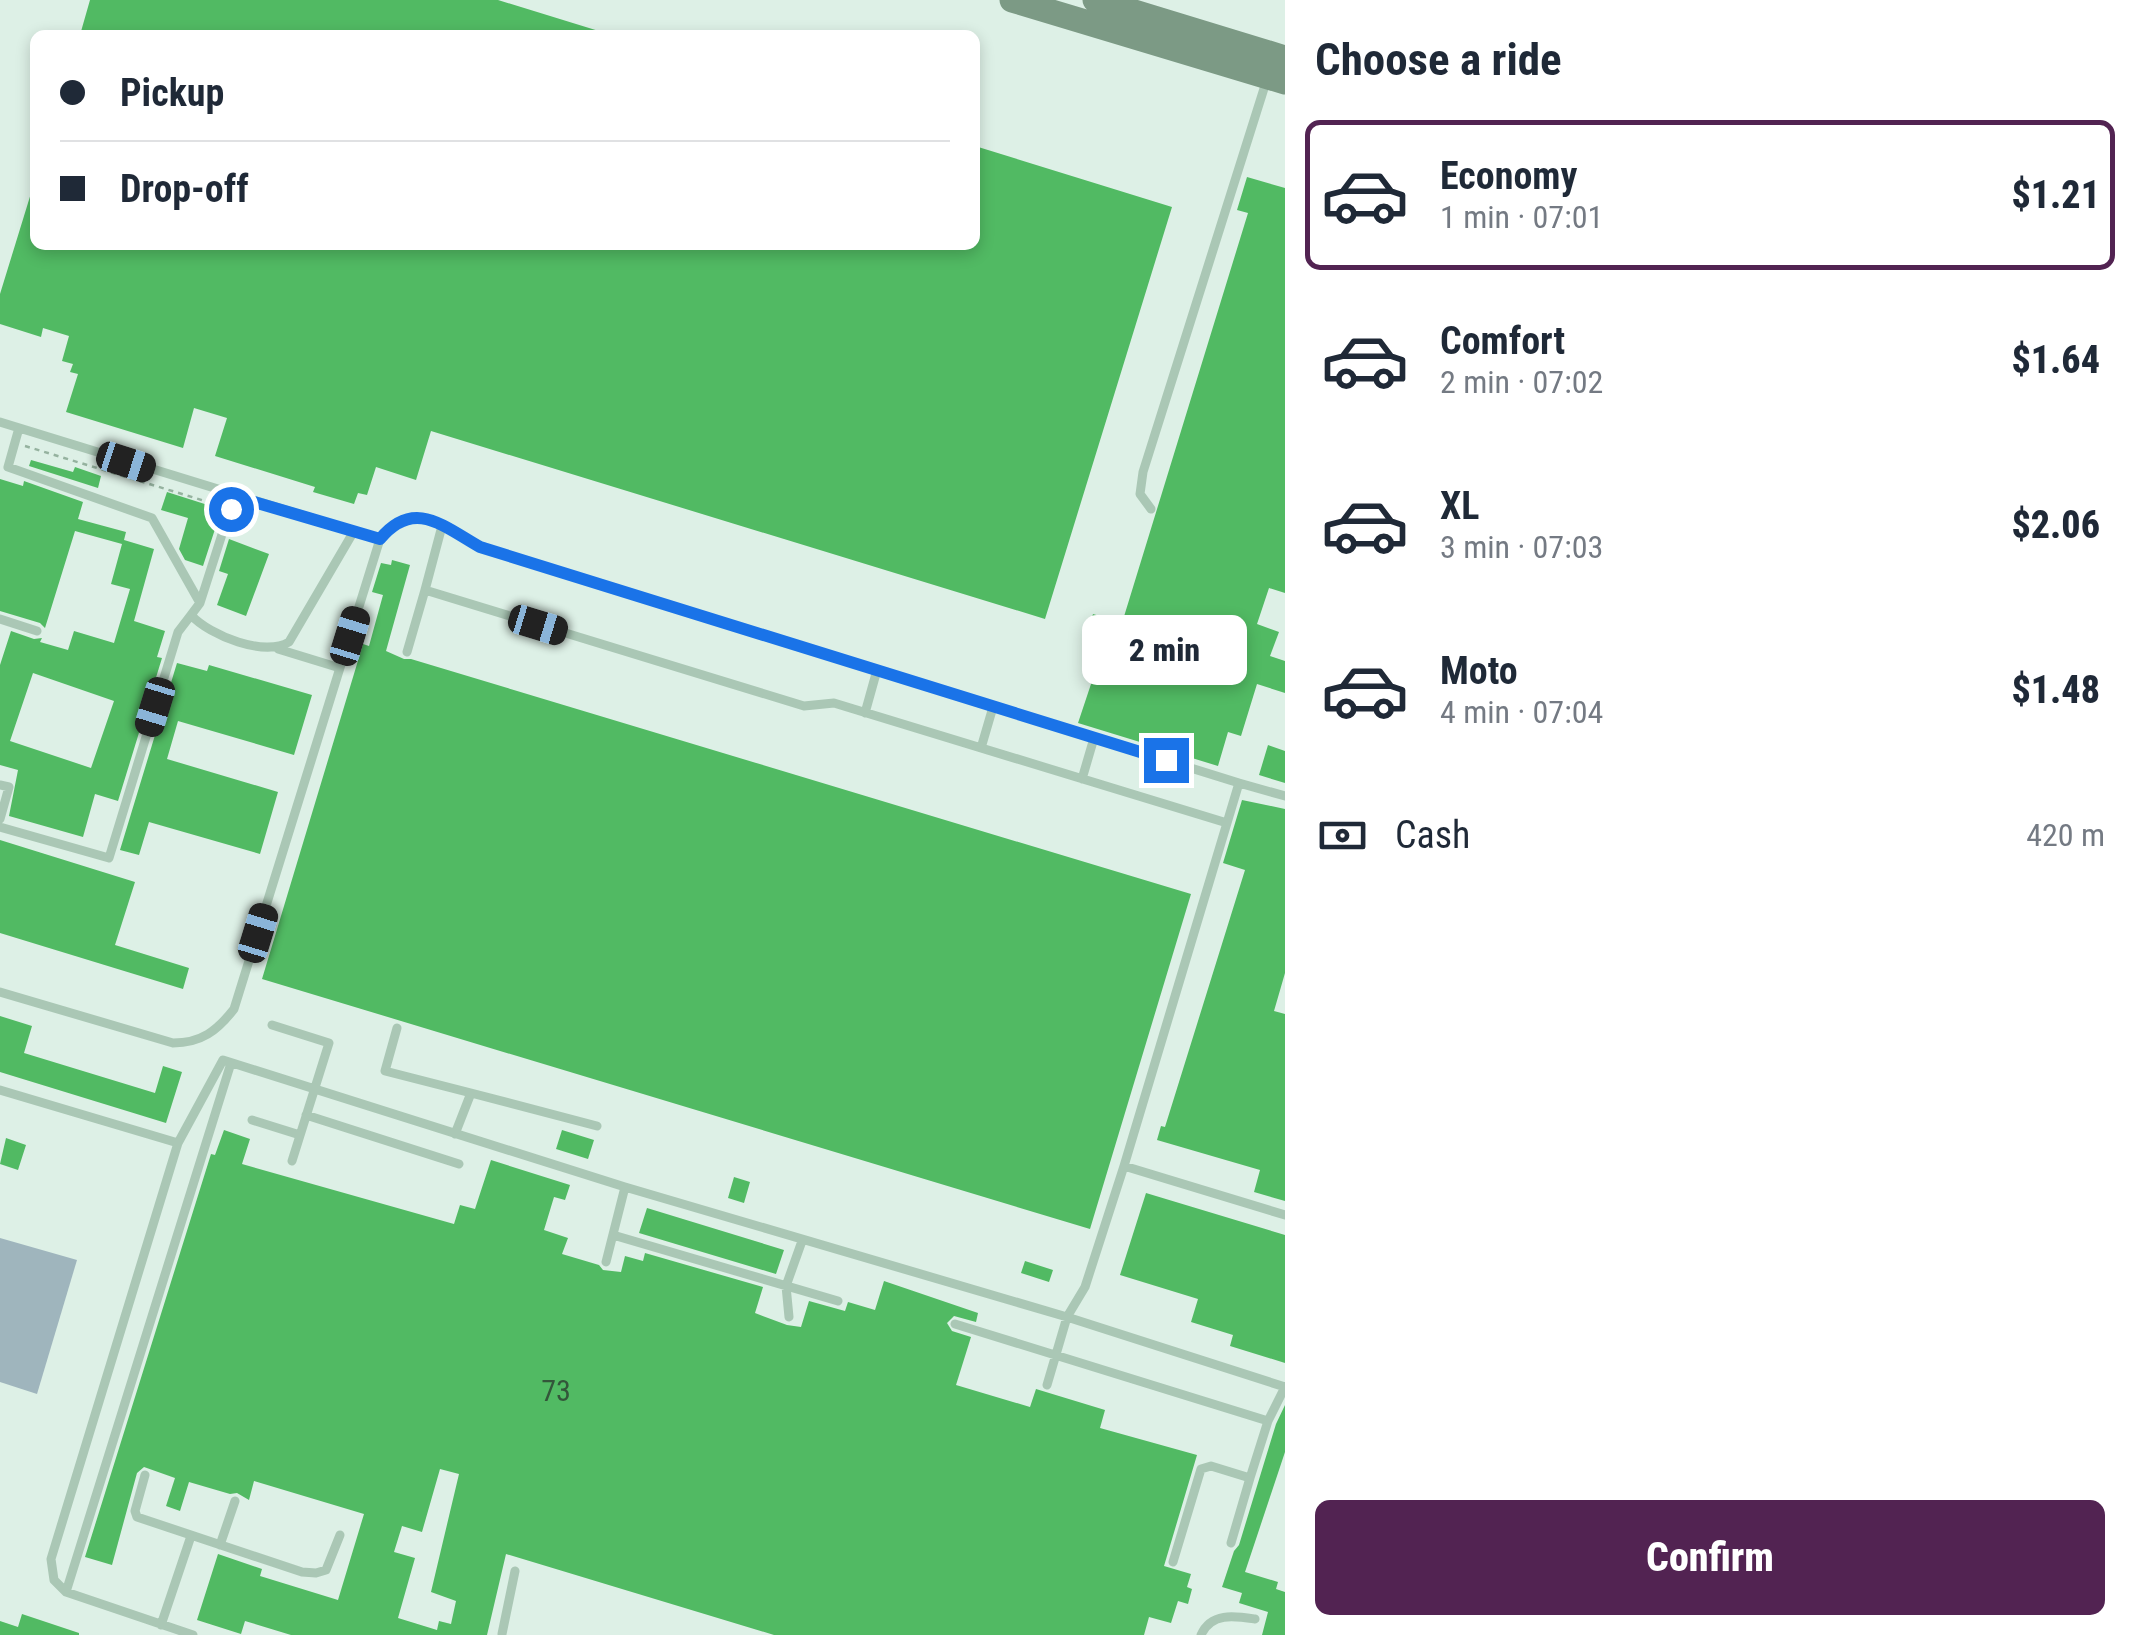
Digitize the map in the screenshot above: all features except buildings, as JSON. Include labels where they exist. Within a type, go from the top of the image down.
[{"type":"main road","points":[[1012,0],[1279,72]]},
{"type":"main road","points":[[1095,0],[1279,72]]},
{"type":"lane","points":[[1151,508],[1140,494],[1140,484],[1279,72]]},
{"type":"lane","points":[[0,422],[380,539]]},
{"type":"lane","points":[[19,428],[8,466],[152,518],[200,603]]},
{"type":"lane","points":[[0,784],[9,788],[0,823],[109,858],[178,632],[200,603],[234,496]]},
{"type":"lane","points":[[0,992],[173,1043],[191,1043],[218,1029],[234,1009],[380,539],[392,524],[406,517],[432,520],[480,547],[1285,796]]},
{"type":"lane","points":[[406,652],[442,526]]},
{"type":"lane","points":[[278,649],[289,642],[354,532]]},
{"type":"lane","points":[[425,590],[804,706],[834,703],[1227,823]]},
{"type":"lane","points":[[192,616],[204,630],[340,668]]},
{"type":"lane","points":[[0,620],[37,631]]},
{"type":"lane","points":[[865,712],[877,670]]},
{"type":"lane","points":[[981,748],[993,706]]},
{"type":"lane","points":[[1082,779],[1094,738]]},
{"type":"lane","points":[[1047,1384],[1066,1317],[1084,1287],[1124,1166],[1239,783]]},
{"type":"lane","points":[[272,1025],[328,1043],[292,1161]]},
{"type":"lane","points":[[397,1028],[385,1071],[596,1126]]},
{"type":"lane","points":[[192,1635],[66,1592],[54,1580],[51,1559],[178,1143],[223,1060],[625,1187],[1066,1317],[1285,1387],[1268,1421],[1231,1543]]},
{"type":"lane","points":[[66,1592],[231,1062]]},
{"type":"lane","points":[[0,1090],[178,1143]]},
{"type":"lane","points":[[455,1134],[471,1093]]},
{"type":"lane","points":[[306,1115],[459,1164]]},
{"type":"lane","points":[[252,1120],[300,1135]]},
{"type":"lane","points":[[1124,1166],[1285,1215]]},
{"type":"lane","points":[[606,1262],[625,1187]]},
{"type":"lane","points":[[613,1235],[838,1301]]},
{"type":"lane","points":[[788,1317],[786,1286],[802,1241]]},
{"type":"lane","points":[[955,1324],[1268,1421]]},
{"type":"lane","points":[[1172,1562],[1201,1469],[1212,1466],[1250,1478]]},
{"type":"lane","points":[[145,1475],[135,1510],[137,1517],[220,1546],[316,1574],[331,1564],[340,1536]]},
{"type":"lane","points":[[220,1546],[235,1501]]},
{"type":"lane","points":[[162,1625],[191,1536]]},
{"type":"lane","points":[[503,1635],[514,1572]]},
{"type":"lane","points":[[1202,1635],[1214,1620],[1232,1616],[1256,1619]]},
{"type":"path","points":[[15,442],[231,509]]},
{"type":"shaded area","points":[[0,1238],[77,1260],[37,1394],[0,1382]]},
{"type":"route","points":[[231,509],[234,496],[380,539],[392,524],[406,517],[432,520],[480,547],[1166,760]]}]
